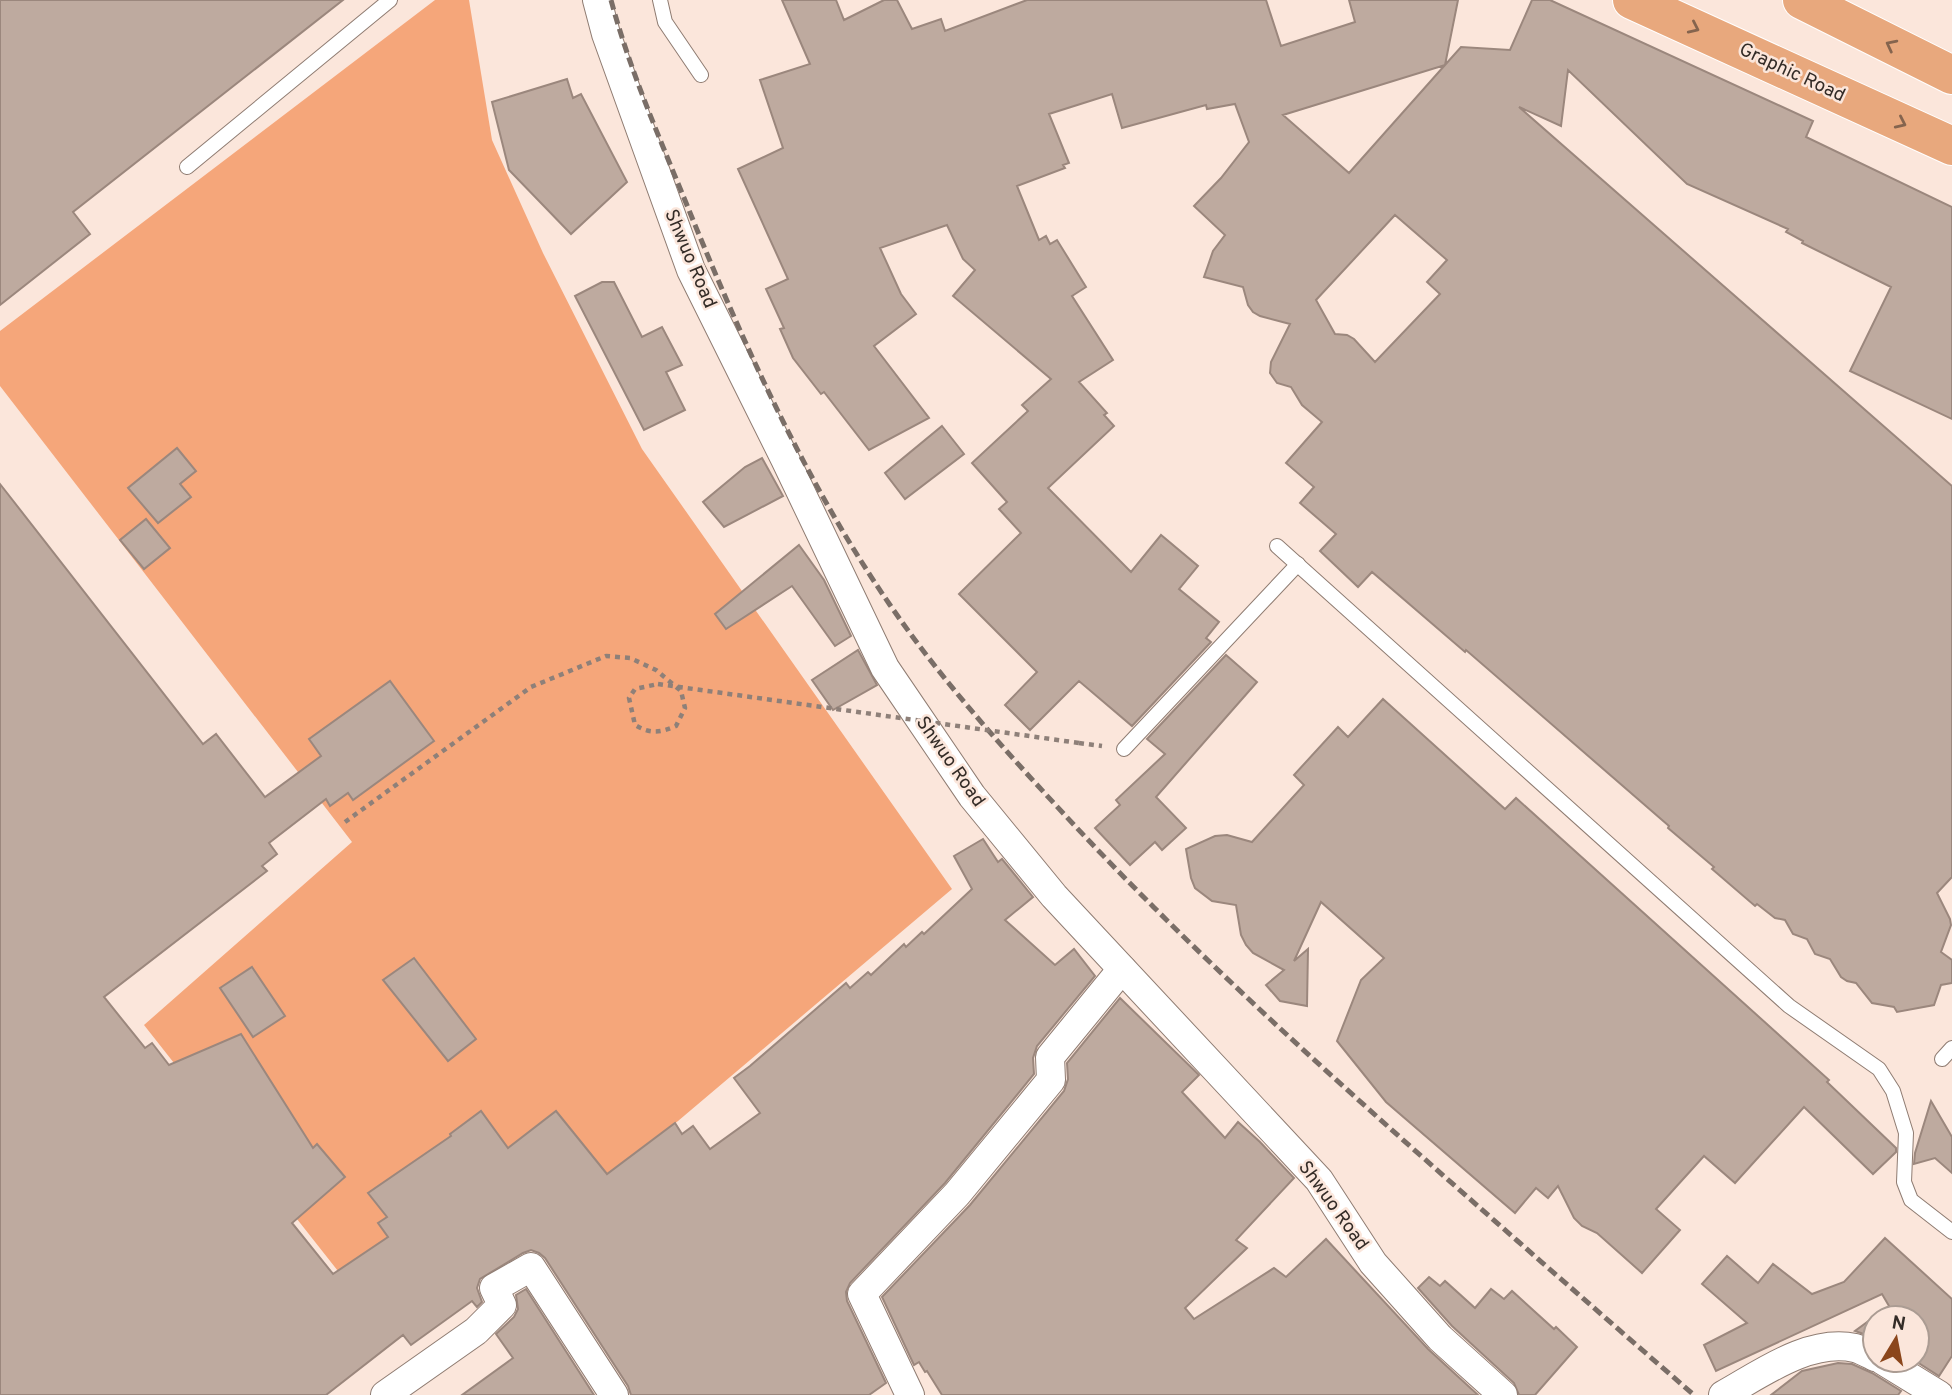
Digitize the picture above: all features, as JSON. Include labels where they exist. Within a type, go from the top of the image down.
[{"type":"main road","name":"Graphic Road","points":[[1632,0],[1952,146]]},
{"type":"main road","points":[[1802,0],[1952,75]]},
{"type":"street","name":"Shwuo Road","points":[[597,0],[611,47],[691,270],[886,668],[972,796],[1054,897],[1319,1180],[1373,1263],[1440,1338],[1503,1395]]},
{"type":"street","points":[[910,1395],[862,1294],[957,1194],[1051,1080],[1050,1057],[1122,970]]},
{"type":"street","points":[[385,1395],[476,1331],[502,1305],[494,1289],[531,1267],[614,1395]]},
{"type":"street","points":[[1723,1395],[1789,1359],[1812,1351],[1832,1347],[1861,1351]]},
{"type":"street","points":[[1905,1374],[1939,1395]]},
{"type":"lane","points":[[187,167],[390,0]]},
{"type":"lane","points":[[660,0],[665,22],[701,75]]},
{"type":"lane","points":[[1277,546],[1789,1006],[1879,1069],[1894,1091],[1906,1133],[1904,1182],[1912,1200],[1952,1232]]},
{"type":"lane","points":[[1125,749],[1297,564]]},
{"type":"path","points":[[345,822],[531,687],[606,656],[630,658],[656,670],[681,691],[684,696],[685,708],[676,726],[657,733],[646,731],[635,724],[629,698],[635,689],[657,684],[1079,743]]},
{"type":"shaded area","points":[[435,0],[469,0],[492,140],[543,253],[642,449],[952,889],[678,1121],[390,1337],[144,1025],[352,842],[0,386],[0,331]]},
{"type":"building","points":[[0,0],[343,0],[73,212],[90,234],[0,305]]},
{"type":"building","points":[[782,0],[836,0],[844,20],[884,0],[897,0],[912,29],[941,19],[945,31],[1027,0],[1266,0],[1281,46],[1355,22],[1349,0],[1458,0],[1445,65],[1461,47],[1510,50],[1532,0],[1550,0],[1813,121],[1806,137],[1952,207],[1952,419],[1850,371],[1891,287],[1802,243],[1803,241],[1786,232],[1788,229],[1687,184],[1568,70],[1561,126],[1519,107],[1952,486],[1952,877],[1937,893],[1951,925],[1941,952],[1952,960],[1952,983],[1941,985],[1934,1005],[1897,1012],[1894,1007],[1872,1003],[1856,983],[1841,977],[1830,959],[1815,954],[1807,939],[1793,934],[1785,920],[1775,918],[1757,904],[1755,906],[1712,869],[1714,867],[1668,828],[1669,826],[1372,572],[1358,587],[1320,551],[1336,534],[1300,503],[1314,487],[1286,463],[1322,422],[1302,405],[1291,387],[1277,383],[1270,373],[1271,362],[1290,324],[1253,312],[1243,287],[1204,277],[1213,251],[1225,235],[1194,206],[1221,178],[1249,142],[1235,104],[1207,109],[1206,105],[1122,128],[1112,94],[1049,114],[1069,163],[1063,165],[1065,168],[1017,186],[1039,240],[1046,236],[1050,244],[1057,240],[1086,287],[1072,296],[1113,360],[1079,382],[1107,413],[1104,415],[1114,426],[1048,488],[1131,572],[1161,535],[1198,566],[1179,589],[1219,622],[1206,638],[1211,642],[1132,726],[1079,681],[1030,730],[1005,705],[1037,672],[959,594],[1021,533],[999,509],[1007,502],[972,463],[1028,411],[1022,405],[1051,379],[953,296],[975,270],[963,259],[947,225],[880,248],[901,294],[916,314],[874,346],[929,418],[869,450],[824,392],[821,394],[793,358],[780,329],[784,328],[766,289],[788,279],[738,169],[783,148],[760,80],[810,64]],"holes":[[[1445,65],[1349,173],[1283,115]],[[1395,215],[1447,260],[1427,282],[1440,294],[1375,362],[1354,339],[1335,334],[1316,300]]]},
{"type":"building","points":[[567,79],[573,98],[581,94],[627,182],[571,234],[509,170],[492,102]]},
{"type":"building","points":[[602,282],[614,282],[642,337],[662,327],[682,365],[666,372],[685,410],[644,430],[575,296]]},
{"type":"building","points":[[942,426],[964,454],[905,499],[885,473]]},
{"type":"building","points":[[177,448],[196,471],[180,484],[191,497],[158,523],[128,488]]},
{"type":"building","points":[[762,458],[783,496],[724,527],[703,502],[745,467]]},
{"type":"building","points":[[0,484],[203,744],[216,734],[265,797],[321,756],[309,739],[390,681],[434,741],[353,800],[348,793],[330,806],[326,799],[269,843],[277,854],[262,866],[267,871],[104,997],[145,1048],[152,1043],[169,1065],[241,1034],[313,1148],[317,1144],[345,1177],[292,1223],[333,1274],[388,1237],[378,1223],[387,1217],[368,1193],[451,1136],[450,1134],[481,1111],[508,1148],[556,1111],[607,1174],[675,1123],[682,1134],[693,1126],[710,1149],[760,1113],[734,1078],[846,983],[850,988],[868,972],[871,975],[904,944],[906,947],[922,932],[924,934],[972,889],[954,856],[983,839],[998,862],[1002,859],[1033,897],[1005,920],[1055,965],[1074,949],[1095,976],[1037,1046],[1033,1058],[1034,1074],[945,1183],[850,1283],[846,1292],[847,1301],[886,1383],[869,1395],[631,1395],[628,1386],[545,1258],[531,1250],[480,1279],[477,1288],[482,1302],[477,1307],[472,1301],[411,1345],[403,1335],[326,1395],[0,1395]]},
{"type":"building","points":[[146,519],[170,548],[144,569],[120,540]]},
{"type":"building","points":[[799,545],[824,580],[851,636],[835,646],[792,586],[726,629],[715,614]]},
{"type":"building","points":[[858,650],[877,685],[833,710],[812,680]]},
{"type":"building","points":[[1226,655],[1257,682],[1156,797],[1186,828],[1162,850],[1155,842],[1130,865],[1095,828],[1120,805],[1116,800],[1165,754],[1147,739]]},
{"type":"building","points":[[1383,699],[1505,809],[1516,798],[1829,1080],[1827,1082],[1896,1148],[1896,1152],[1873,1174],[1804,1107],[1735,1183],[1704,1156],[1656,1209],[1680,1230],[1642,1273],[1597,1233],[1582,1226],[1574,1218],[1558,1186],[1548,1198],[1536,1188],[1515,1213],[1386,1102],[1337,1041],[1361,980],[1384,958],[1321,902],[1294,961],[1308,949],[1307,1006],[1280,1001],[1266,985],[1284,970],[1253,953],[1246,945],[1241,935],[1236,905],[1212,901],[1195,888],[1186,849],[1215,836],[1227,835],[1252,842],[1304,785],[1294,775],[1338,727],[1348,737]]},
{"type":"building","points":[[414,958],[476,1039],[448,1061],[383,980]]},
{"type":"building","points":[[252,967],[285,1016],[253,1037],[220,988]]},
{"type":"building","points":[[1120,998],[1199,1075],[1182,1092],[1225,1138],[1238,1122],[1294,1178],[1236,1240],[1247,1248],[1185,1308],[1194,1319],[1274,1268],[1286,1277],[1326,1239],[1428,1349],[1478,1395],[942,1395],[919,1362],[914,1365],[882,1297],[970,1205],[1064,1091],[1068,1079],[1067,1063]]},
{"type":"building","points":[[1931,1101],[1952,1137],[1952,1173],[1935,1158],[1914,1164]]},
{"type":"building","points":[[1885,1238],[1952,1299],[1952,1356],[1939,1376],[1931,1371],[1931,1304],[1888,1304],[1882,1294],[1716,1371],[1704,1345],[1747,1323],[1702,1284],[1727,1256],[1758,1283],[1773,1264],[1812,1294],[1844,1282]]},
{"type":"building","points":[[1429,1277],[1440,1286],[1445,1281],[1475,1308],[1491,1289],[1504,1299],[1512,1291],[1577,1347],[1535,1395],[1519,1395],[1514,1383],[1452,1326],[1418,1288]]},
{"type":"building","points":[[526,1289],[594,1395],[462,1395],[513,1358],[496,1334],[514,1317],[518,1309],[516,1295]]},
{"type":"building","points":[[1838,1363],[1852,1364],[1861,1368],[1861,1374],[1874,1374],[1901,1391],[1898,1395],[1771,1395],[1802,1371]]},
{"type":"railway","points":[[611,0],[628,56],[660,139],[735,320],[781,418],[860,560],[911,635],[979,719],[1051,800],[1195,948],[1402,1139],[1694,1395]]}]
